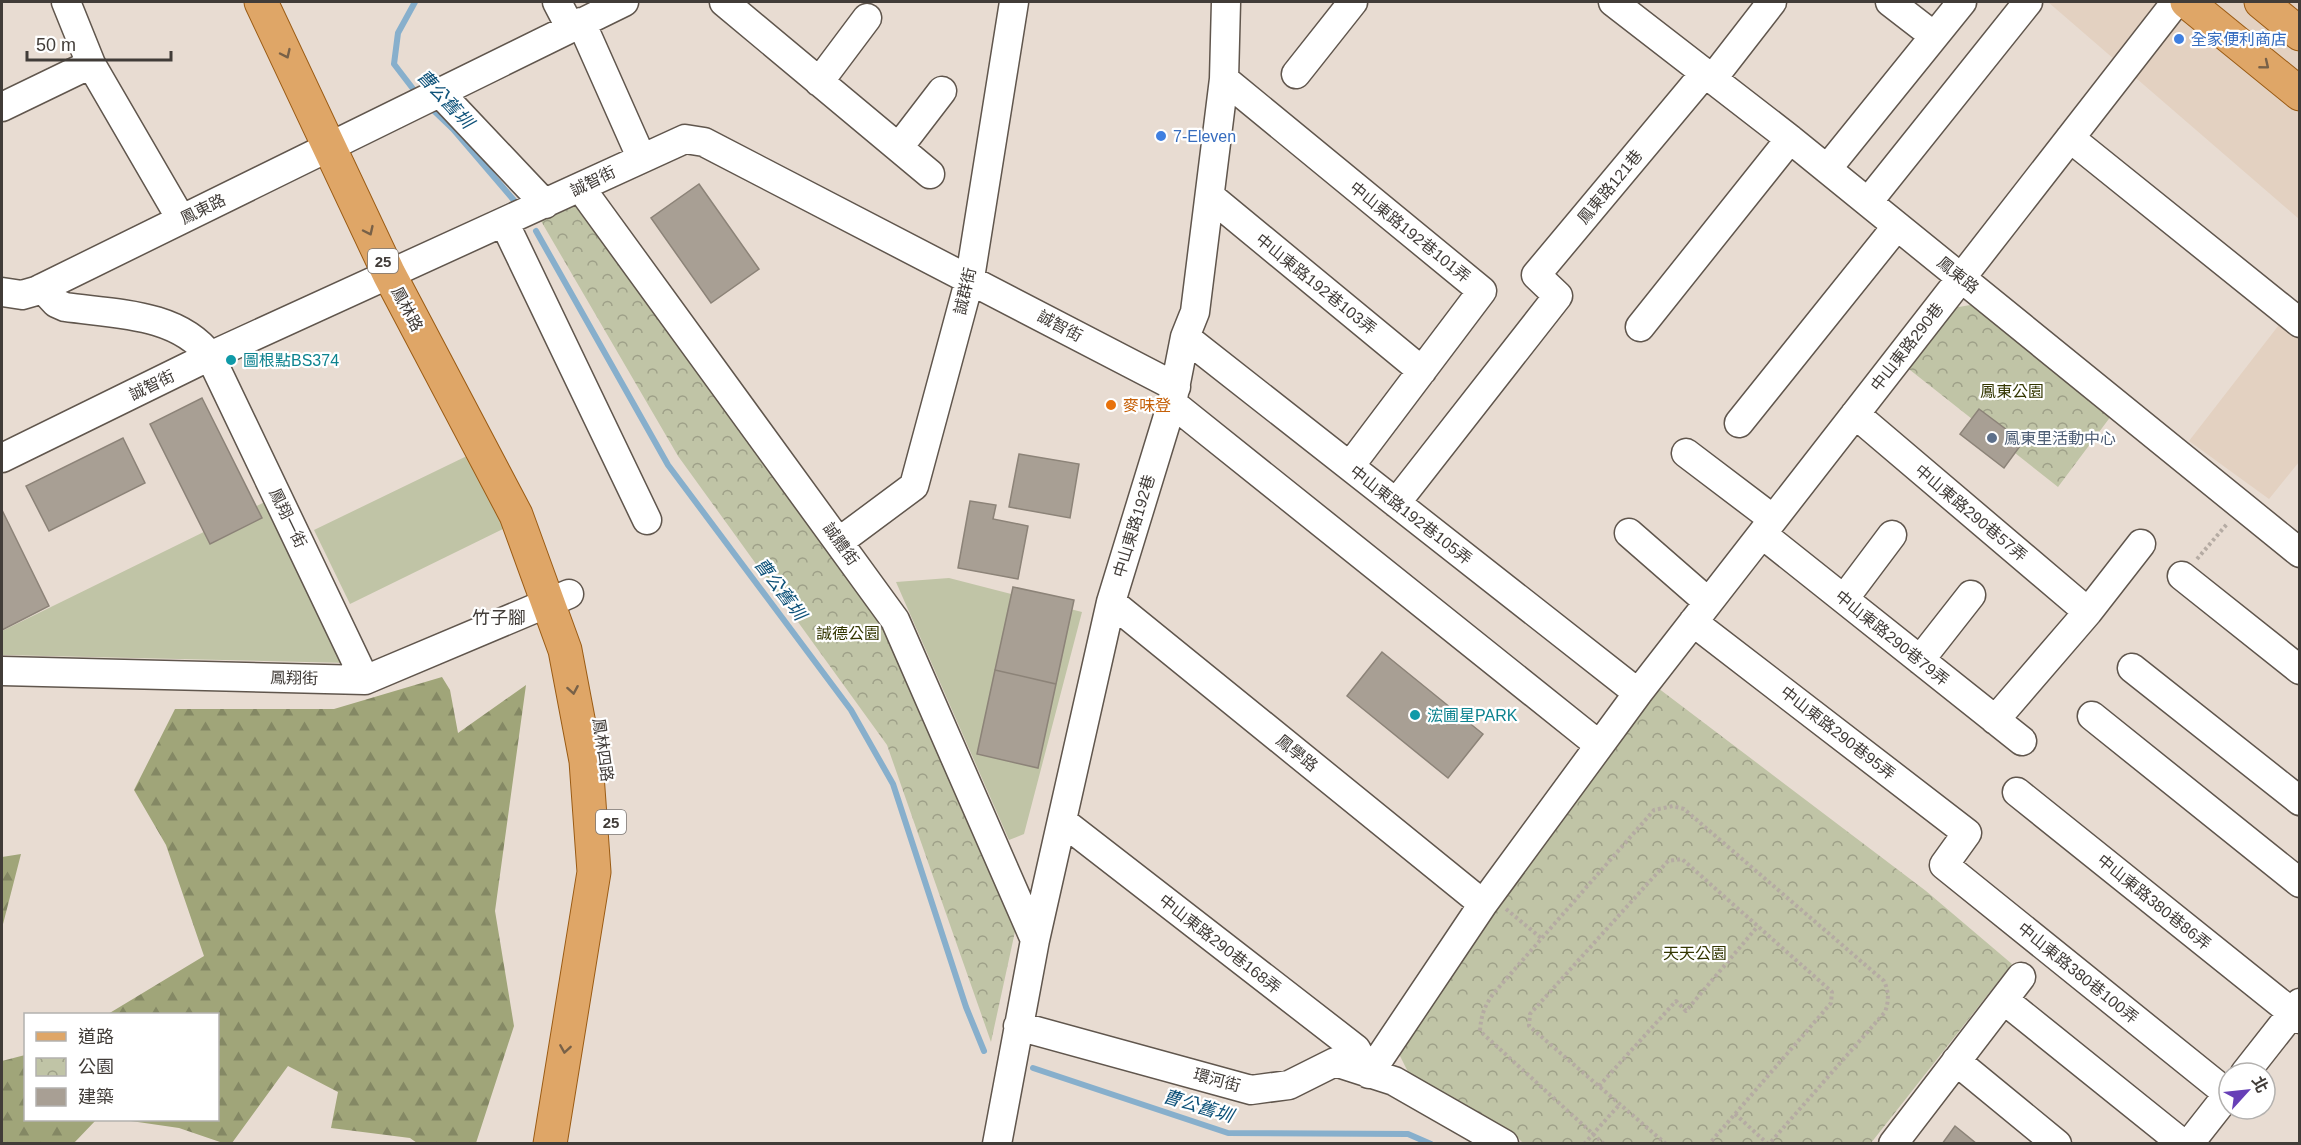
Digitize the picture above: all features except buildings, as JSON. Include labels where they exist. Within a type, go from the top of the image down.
[{"type":"main road","name":"鳳林路","points":[[261,2],[340,143]]},
{"type":"main road","name":"鳳林路","points":[[285,2],[340,143],[399,269],[525,512]]},
{"type":"main road","points":[[2187,2],[2300,94]]},
{"type":"main road","points":[[2261,2],[2300,34]]},
{"type":"main road","name":"鳳林四路","points":[[525,512],[559,598],[586,644],[607,759],[615,870],[572,1143]]},
{"type":"main road","name":"鳳林四路","points":[[550,1143],[594,872],[586,761],[565,650],[559,598]]},
{"type":"street","points":[[66,2],[91,64],[181,219]]},
{"type":"street","points":[[557,2],[575,25],[641,157]]},
{"type":"street","points":[[545,204],[440,93],[624,2]]},
{"type":"street","points":[[724,2],[930,174]]},
{"type":"street","name":"誠群街","points":[[840,541],[914,486],[970,278],[1014,2]]},
{"type":"street","name":"中山東路192巷","points":[[997,1143],[1035,940],[1111,602],[1174,395],[1185,337],[1195,312],[1224,79],[1226,2]]},
{"type":"street","points":[[1296,74],[1353,2]]},
{"type":"street","name":"鳳東路","points":[[1613,2],[1790,139],[2300,553]]},
{"type":"street","points":[[1708,76],[1772,2]]},
{"type":"street","points":[[1890,2],[1934,36]]},
{"type":"street","points":[[1827,169],[1962,2]]},
{"type":"street","points":[[1868,202],[2028,2]]},
{"type":"street","name":"中山東路290巷","points":[[1369,1074],[1486,900],[1638,693],[2176,2]]},
{"type":"street","points":[[819,82],[867,18]]},
{"type":"street","points":[[2,106],[91,64]]},
{"type":"street","name":"鳳東路121巷","points":[[1396,503],[1558,296],[1536,275],[1708,76]]},
{"type":"street","name":"中山東路192巷101弄","points":[[1224,79],[1482,291],[1350,466]]},
{"type":"street","points":[[899,147],[942,91]]},
{"type":"street","name":"鳳東路","points":[[2,292],[22,295],[42,288],[440,93]]},
{"type":"street","points":[[2070,138],[2300,323]]},
{"type":"street","name":"誠智街","points":[[2,458],[210,356],[545,204],[641,157],[685,139],[704,142],[970,278],[1174,395],[1599,745]]},
{"type":"street","points":[[1641,327],[1790,139]]},
{"type":"street","name":"誠體街","points":[[580,187],[840,541],[895,620],[1035,940]]},
{"type":"street","name":"中山東路192巷103弄","points":[[1210,197],[1422,371]]},
{"type":"street","points":[[504,222],[647,520]]},
{"type":"street","points":[[1739,423],[1896,225]]},
{"type":"street","name":"鳳翔一街","points":[[42,288],[57,303],[65,307],[154,321],[184,331],[199,341],[210,356],[365,680]]},
{"type":"street","name":"中山東路192巷105弄","points":[[1185,337],[1638,693]]},
{"type":"street","name":"中山東路290巷57弄","points":[[1855,414],[2088,612]]},
{"type":"street","name":"中山東路290巷79弄","points":[[1686,453],[1844,599],[2022,741]]},
{"type":"street","points":[[1629,533],[1701,612]]},
{"type":"street","points":[[1844,599],[1892,535]]},
{"type":"street","points":[[1995,720],[2088,612],[2141,544]]},
{"type":"street","points":[[2182,576],[2300,670]]},
{"type":"street","points":[[1920,660],[1971,595]]},
{"type":"street","name":"鳳翔街","points":[[2,671],[365,680],[559,598]]},
{"type":"street","name":"鳳學路","points":[[1111,602],[1486,900]]},
{"type":"street","name":"中山東路290巷95弄","points":[[1701,612],[1967,833],[1955,849]]},
{"type":"street","points":[[2132,668],[2300,801]]},
{"type":"street","points":[[2092,716],[2300,883]]},
{"type":"street","name":"中山東路380巷86弄","points":[[2017,792],[2297,1012]]},
{"type":"street","name":"中山東路290巷168弄","points":[[1062,821],[1356,1049],[1369,1074]]},
{"type":"street","name":"中山東路380巷100弄","points":[[1955,849],[1944,865],[2217,1074]]},
{"type":"street","points":[[1893,1143],[2021,977]]},
{"type":"street","points":[[2004,1000],[2183,1143]]},
{"type":"street","points":[[2256,1061],[2297,1012]]},
{"type":"street","name":"環河街","points":[[1016,1036],[1251,1090],[1289,1086],[1335,1062],[1394,1081],[1504,1143]]},
{"type":"street","points":[[1956,1061],[2057,1143]]},
{"type":"street","points":[[2189,1143],[2217,1108]]},
{"type":"path","points":[[2182,576],[2242,506]]},
{"type":"path","points":[[1604,1143],[1497,1049],[1480,1031],[1484,1006],[1654,810],[1673,806],[1684,809],[1884,981],[1888,1003],[1885,1012],[1769,1143],[1735,1114]]},
{"type":"path","points":[[1666,1143],[1529,1026],[1530,1014],[1668,861],[1682,859],[1832,992],[1831,1003],[1709,1143]]},
{"type":"path","points":[[1486,900],[1541,938]]},
{"type":"path","points":[[1599,1086],[1677,1001],[1686,1011],[1758,926]]},
{"type":"path","points":[[1584,1143],[1620,1104]]},
{"type":"shaded area","points":[[2048,2],[2299,2],[2299,219]]},
{"type":"shaded area","points":[[2299,299],[2299,462],[2269,499],[2189,441]]},
{"type":"green space","name":"誠德公園","points":[[577,204],[884,625],[1016,927],[991,1042],[887,745],[678,456],[541,221]]},
{"type":"green space","name":"鳳東公園","points":[[1976,304],[2114,412],[2058,487],[1905,366],[1953,308]]},
{"type":"green space","points":[[471,454],[505,528],[350,604],[314,530]]},
{"type":"green space","points":[[271,499],[348,663],[2,655],[2,631]]},
{"type":"green space","points":[[949,578],[1082,612],[1024,834],[1009,840],[896,582]]},
{"type":"green space","points":[[442,677],[450,690],[458,733],[526,685],[495,911],[514,1026],[476,1143],[417,1143],[410,1138],[331,1128],[338,1092],[288,1066],[232,1143],[223,1143],[179,1128],[131,1121],[219,1121],[219,1013],[110,1013],[204,956],[166,845],[134,790],[175,709],[334,709]]},
{"type":"green space","name":"天天公園","points":[[1658,688],[1926,891],[2012,964],[1871,1143],[1523,1143],[1512,1132],[1410,1076],[1398,1052],[1512,882]]},
{"type":"green space","points":[[21,854],[2,928],[2,857]]},
{"type":"green space","points":[[24,1055],[24,1121],[95,1121],[74,1143],[2,1143],[2,1061]]},
{"type":"waterway","name":"曹公舊圳","points":[[415,2],[398,33],[394,64],[417,94]]},
{"type":"waterway","name":"曹公舊圳","points":[[428,105],[453,129],[518,205]]},
{"type":"waterway","name":"曹公舊圳","points":[[536,231],[668,465],[851,710],[893,784],[966,1007],[984,1051]]},
{"type":"waterway","name":"曹公舊圳","points":[[1033,1068],[1228,1133],[1408,1134],[1431,1144]]},
{"type":"place","name":"全家便利商店","points":[[2179,39]]},
{"type":"place","name":"7-Eleven","points":[[1161,136]]},
{"type":"place","name":"圖根點BS374","points":[[231,360]]},
{"type":"place","name":"麥味登","points":[[1111,405]]},
{"type":"place","name":"鳳東里活動中心","points":[[1992,438]]},
{"type":"place","name":"浤圃星PARK","points":[[1415,715]]},
{"type":"district","name":"竹子腳","points":[[499,618]]}]
